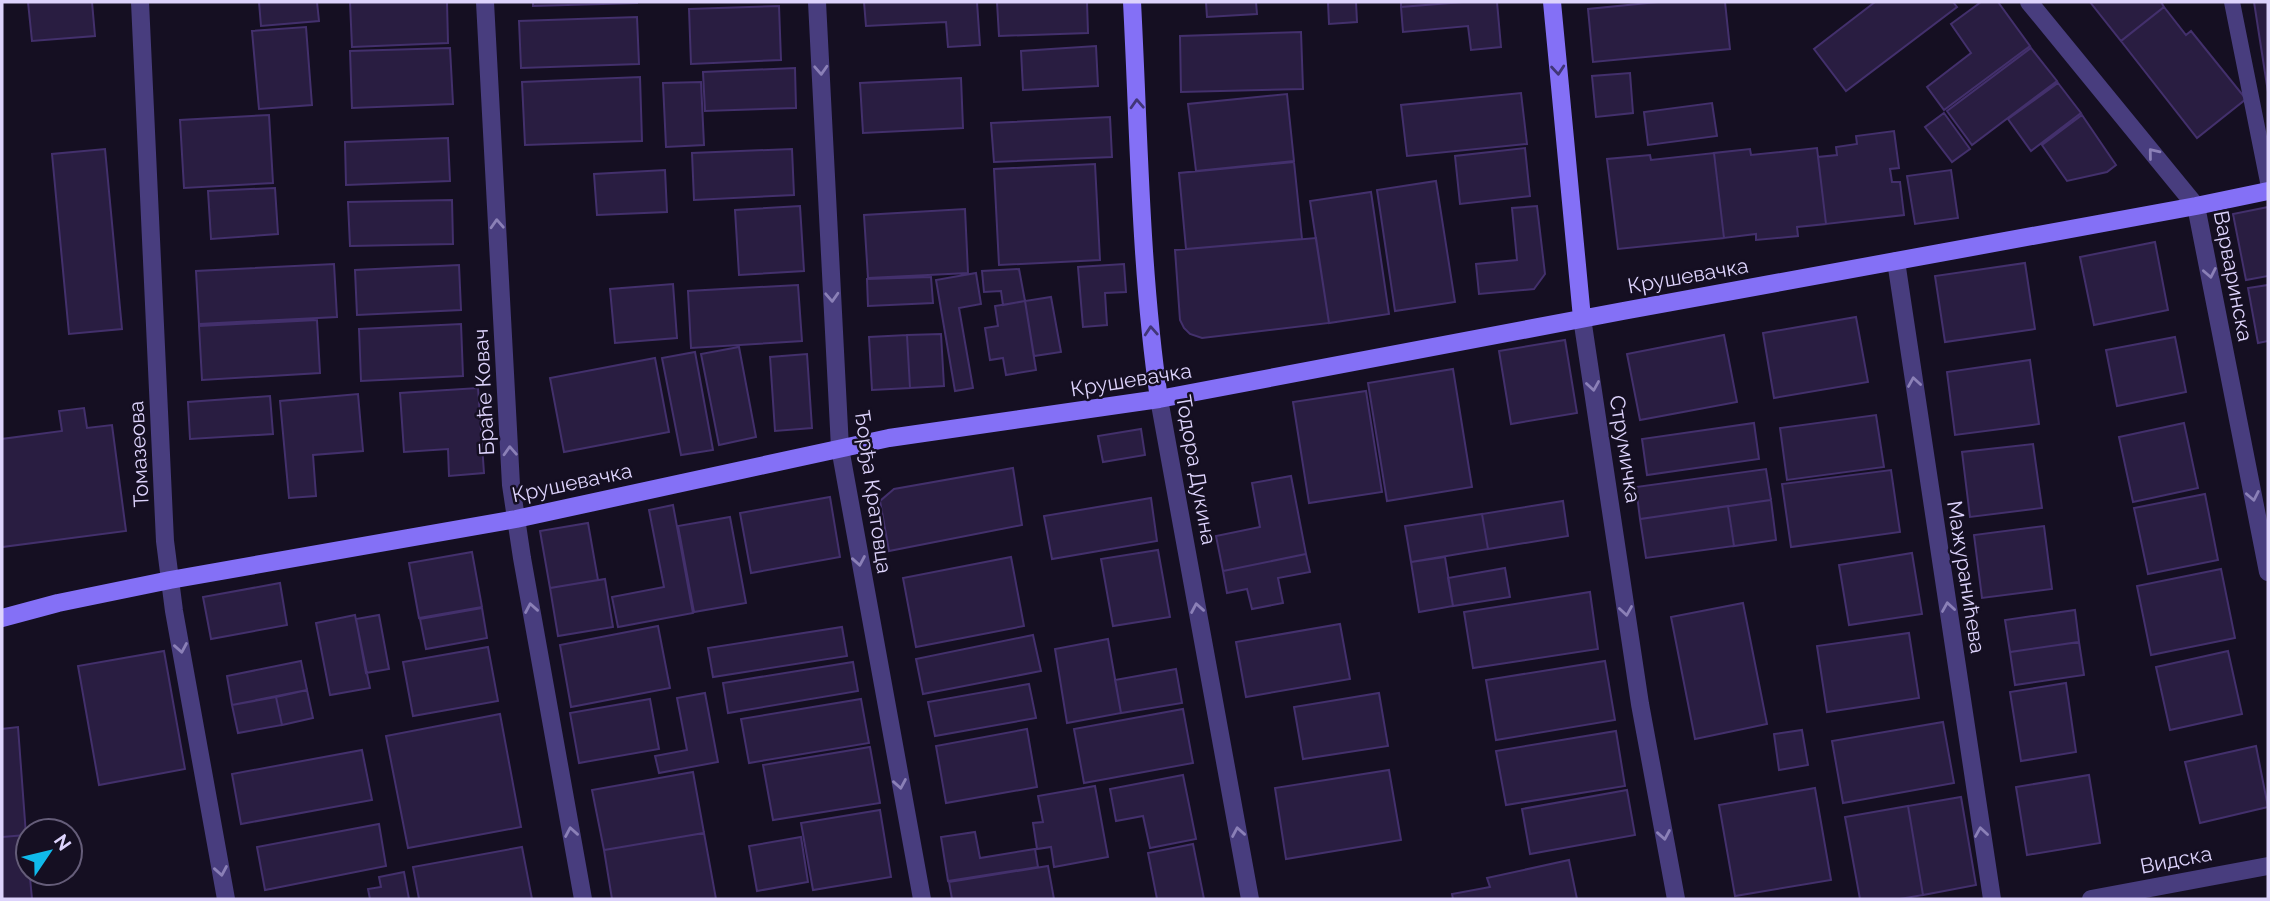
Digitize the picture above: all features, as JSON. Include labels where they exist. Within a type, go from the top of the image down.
[{"type":"main road","name":"Тодора Дукина","points":[[1132,2],[1153,358],[1160,399]]},
{"type":"main road","name":"Струмичка","points":[[1552,2],[1582,318]]},
{"type":"main road","name":"Крушевачка","points":[[2,618],[58,603],[170,580],[516,519],[889,438],[1160,399],[2268,191]]},
{"type":"street","name":"Томазеова","points":[[140,2],[165,541],[226,899]]},
{"type":"street","name":"Браће Ковач","points":[[485,2],[511,485],[583,899]]},
{"type":"street","name":"Ђорђа Кратовца","points":[[817,2],[839,448],[922,899]]},
{"type":"street","name":"Варваринска","points":[[2029,2],[2196,206],[2268,572]]},
{"type":"street","name":"Мажуранићева","points":[[1896,261],[1992,899]]},
{"type":"street","name":"Струмичка","points":[[1582,318],[1640,704],[1676,899]]},
{"type":"street","name":"Тодора Дукина","points":[[1160,399],[1250,899]]},
{"type":"street","name":"Видска","points":[[2091,899],[2268,866]]},
{"type":"lane","points":[[2232,2],[2268,181]]},
{"type":"building","points":[[28,2],[92,2],[95,36],[32,41]]},
{"type":"building","points":[[259,2],[317,2],[319,21],[261,26]]},
{"type":"building","points":[[350,2],[447,2],[448,43],[352,47]]},
{"type":"building","points":[[533,2],[637,2],[637,3],[533,6]]},
{"type":"building","points":[[864,2],[977,2],[980,45],[948,47],[946,22],[866,26]]},
{"type":"building","points":[[997,2],[1087,2],[1088,33],[999,36]]},
{"type":"building","points":[[1206,2],[1256,2],[1257,14],[1207,17]]},
{"type":"building","points":[[1328,2],[1356,2],[1357,22],[1329,24]]},
{"type":"building","points":[[1401,2],[1449,2],[1449,3],[1401,7]]},
{"type":"building","points":[[1497,2],[1501,47],[1471,50],[1468,26],[1403,32],[1401,7]]},
{"type":"building","points":[[1658,2],[1725,2],[1730,49],[1593,62],[1588,9]]},
{"type":"building","points":[[1875,2],[1953,2],[1957,7],[1846,91],[1814,49]]},
{"type":"building","points":[[1981,2],[1998,2],[2030,46],[1944,110],[1927,87],[1971,53],[1951,24]]},
{"type":"building","points":[[2090,2],[2161,2],[2164,7],[2121,41]]},
{"type":"building","points":[[2254,2],[2268,2],[2268,92]]},
{"type":"building","points":[[779,6],[781,60],[691,64],[689,9]]},
{"type":"building","points":[[2164,7],[2186,35],[2191,31],[2246,99],[2197,138],[2121,41]]},
{"type":"building","points":[[637,17],[639,64],[521,68],[519,21]]},
{"type":"building","points":[[306,27],[312,105],[259,109],[252,31]]},
{"type":"building","points":[[1301,32],[1303,89],[1181,92],[1180,36]]},
{"type":"building","points":[[1096,46],[1098,86],[1023,90],[1021,51]]},
{"type":"building","points":[[450,48],[453,104],[352,108],[350,51]]},
{"type":"building","points":[[2031,48],[2057,81],[1972,145],[1947,111]]},
{"type":"building","points":[[795,68],[796,108],[705,111],[703,72]]},
{"type":"building","points":[[1630,73],[1633,113],[1596,117],[1592,76]]},
{"type":"building","points":[[640,77],[642,141],[525,145],[522,82]]},
{"type":"building","points":[[961,78],[963,128],[863,133],[860,83]]},
{"type":"building","points":[[701,82],[704,145],[666,147],[663,83]]},
{"type":"building","points":[[2058,83],[2081,113],[2031,151],[2008,119]]},
{"type":"building","points":[[1521,93],[1527,144],[1407,156],[1401,105]]},
{"type":"building","points":[[1287,94],[1294,161],[1196,171],[1188,104]]},
{"type":"building","points":[[1712,103],[1717,136],[1648,145],[1644,112]]},
{"type":"building","points":[[1944,113],[1970,149],[1952,162],[1925,127]]},
{"type":"building","points":[[269,115],[273,183],[184,188],[180,120]]},
{"type":"building","points":[[2082,115],[2116,165],[2107,172],[2067,181],[2042,145]]},
{"type":"building","points":[[1110,117],[1112,157],[994,162],[991,123]]},
{"type":"building","points":[[1894,131],[1899,168],[1890,169],[1892,182],[1900,182],[1904,215],[1826,224],[1818,157],[1837,155],[1836,147],[1857,144],[1856,136]]},
{"type":"building","points":[[448,138],[450,181],[346,185],[345,142]]},
{"type":"building","points":[[1525,148],[1530,196],[1460,204],[1455,156]]},
{"type":"building","points":[[1817,148],[1826,224],[1797,227],[1798,236],[1756,240],[1756,234],[1724,238],[1714,153],[1750,149],[1751,155]]},
{"type":"building","points":[[105,149],[122,329],[69,334],[52,154]]},
{"type":"building","points":[[792,149],[794,195],[694,200],[692,153]]},
{"type":"building","points":[[1714,153],[1724,238],[1618,249],[1607,159],[1650,155],[1651,160]]},
{"type":"building","points":[[1294,162],[1302,239],[1186,249],[1179,173]]},
{"type":"building","points":[[1095,164],[1100,260],[999,265],[994,169]]},
{"type":"building","points":[[665,170],[667,212],[597,215],[594,174]]},
{"type":"building","points":[[1951,170],[1958,218],[1915,224],[1907,176]]},
{"type":"building","points":[[1436,181],[1455,302],[1395,311],[1377,190]]},
{"type":"building","points":[[275,188],[278,234],[211,239],[208,191]]},
{"type":"building","points":[[1371,192],[1389,314],[1329,323],[1310,201]]},
{"type":"building","points":[[452,200],[453,244],[350,246],[348,202]]},
{"type":"building","points":[[800,206],[804,271],[739,275],[735,210]]},
{"type":"building","points":[[1537,206],[1545,274],[1534,289],[1479,294],[1476,264],[1517,260],[1512,208]]},
{"type":"building","points":[[2268,207],[2268,276],[2246,280],[2233,214]]},
{"type":"building","points":[[965,209],[968,273],[868,278],[864,215]]},
{"type":"building","points":[[1316,238],[1329,323],[1202,338],[1190,334],[1184,328],[1180,320],[1175,250]]},
{"type":"building","points":[[2155,242],[2168,310],[2094,325],[2080,257]]},
{"type":"building","points":[[2025,263],[2035,329],[1945,342],[1935,276]]},
{"type":"building","points":[[334,264],[337,317],[199,324],[196,271]]},
{"type":"building","points":[[1124,264],[1126,292],[1105,293],[1107,325],[1083,327],[1078,267]]},
{"type":"building","points":[[459,265],[461,310],[357,315],[355,270]]},
{"type":"building","points":[[1019,269],[1025,301],[1003,305],[1001,291],[984,292],[982,271]]},
{"type":"building","points":[[976,273],[981,304],[959,308],[973,388],[955,391],[936,280]]},
{"type":"building","points":[[931,277],[933,303],[868,306],[867,279]]},
{"type":"building","points":[[673,284],[677,338],[615,343],[610,289]]},
{"type":"building","points":[[798,285],[802,341],[691,348],[688,291]]},
{"type":"building","points":[[2268,285],[2268,341],[2258,343],[2248,288]]},
{"type":"building","points":[[1051,297],[1061,352],[1034,356],[1025,301]]},
{"type":"building","points":[[1025,301],[1036,370],[1006,375],[1003,358],[990,360],[985,328],[998,326],[995,306]]},
{"type":"building","points":[[1856,317],[1868,382],[1774,398],[1763,333]]},
{"type":"building","points":[[317,320],[320,373],[202,380],[199,326]]},
{"type":"building","points":[[461,324],[463,376],[361,381],[359,329]]},
{"type":"building","points":[[941,334],[944,386],[910,388],[907,335]]},
{"type":"building","points":[[907,335],[910,388],[872,390],[869,337]]},
{"type":"building","points":[[1724,335],[1737,402],[1640,420],[1627,354]]},
{"type":"building","points":[[2175,337],[2186,392],[2117,406],[2106,350]]},
{"type":"building","points":[[1565,340],[1577,413],[1511,424],[1499,351]]},
{"type":"building","points":[[739,347],[756,437],[719,445],[701,354]]},
{"type":"building","points":[[695,352],[713,450],[681,455],[662,358]]},
{"type":"building","points":[[807,354],[812,428],[775,431],[770,357]]},
{"type":"building","points":[[655,358],[669,432],[564,452],[550,378]]},
{"type":"building","points":[[2030,360],[2039,424],[1955,435],[1947,372]]},
{"type":"building","points":[[1453,369],[1472,487],[1387,501],[1368,383]]},
{"type":"building","points":[[478,388],[484,473],[449,476],[448,449],[404,452],[400,393]]},
{"type":"building","points":[[1366,391],[1382,492],[1309,503],[1293,402]]},
{"type":"building","points":[[358,394],[363,451],[313,455],[316,496],[289,498],[280,401]]},
{"type":"building","points":[[270,396],[273,434],[190,439],[188,402]]},
{"type":"building","points":[[84,408],[87,428],[112,425],[126,531],[2,547],[2,439],[62,431],[59,411]]},
{"type":"building","points":[[1876,415],[1884,467],[1787,480],[1780,428]]},
{"type":"building","points":[[1754,423],[1759,459],[1647,475],[1642,439]]},
{"type":"building","points":[[2184,423],[2198,488],[2133,502],[2119,437]]},
{"type":"building","points":[[1141,429],[1145,455],[1103,462],[1098,436]]},
{"type":"building","points":[[2033,444],[2042,508],[1970,517],[1962,452]]},
{"type":"building","points":[[1013,468],[1022,525],[889,551],[880,501],[894,489]]},
{"type":"building","points":[[1766,469],[1771,500],[1640,519],[1636,487]]},
{"type":"building","points":[[1891,470],[1900,532],[1791,547],[1782,484]]},
{"type":"building","points":[[1291,476],[1306,554],[1223,571],[1216,536],[1260,527],[1252,483]]},
{"type":"building","points":[[2205,494],[2218,560],[2148,574],[2134,508]]},
{"type":"building","points":[[830,497],[840,557],[751,573],[740,513]]},
{"type":"building","points":[[1151,498],[1157,541],[1052,559],[1044,516]]},
{"type":"building","points":[[1771,500],[1776,540],[1734,546],[1728,506]]},
{"type":"building","points":[[1563,501],[1568,536],[1488,549],[1482,514]]},
{"type":"building","points":[[673,505],[693,613],[618,627],[612,597],[664,587],[649,510]]},
{"type":"building","points":[[1728,506],[1734,546],[1646,558],[1640,519]]},
{"type":"building","points":[[1482,514],[1488,549],[1411,562],[1405,526]]},
{"type":"building","points":[[730,517],[746,603],[694,612],[678,526]]},
{"type":"building","points":[[588,523],[598,580],[550,588],[540,531]]},
{"type":"building","points":[[2044,526],[2052,589],[1982,598],[1974,535]]},
{"type":"building","points":[[1158,550],[1170,617],[1113,626],[1101,559]]},
{"type":"building","points":[[472,552],[482,607],[419,618],[409,563]]},
{"type":"building","points":[[1912,553],[1922,614],[1849,625],[1839,565]]},
{"type":"building","points":[[1306,554],[1310,572],[1278,578],[1283,603],[1252,609],[1247,589],[1227,593],[1223,571]]},
{"type":"building","points":[[1011,557],[1024,626],[916,647],[903,578]]},
{"type":"building","points":[[1445,557],[1453,606],[1419,612],[1411,562]]},
{"type":"building","points":[[1505,568],[1510,597],[1453,606],[1448,578]]},
{"type":"building","points":[[2221,569],[2235,638],[2151,655],[2137,586]]},
{"type":"building","points":[[605,579],[613,627],[558,636],[550,588]]},
{"type":"building","points":[[280,583],[287,625],[211,639],[203,597]]},
{"type":"building","points":[[1590,592],[1598,649],[1473,668],[1464,612]]},
{"type":"building","points":[[1743,603],[1767,724],[1695,739],[1671,617]]},
{"type":"building","points":[[482,608],[487,638],[426,649],[420,619]]},
{"type":"building","points":[[2075,610],[2079,642],[2010,652],[2005,620]]},
{"type":"building","points":[[355,615],[370,688],[330,695],[316,623]]},
{"type":"building","points":[[379,615],[389,669],[366,673],[356,619]]},
{"type":"building","points":[[1340,624],[1350,679],[1246,697],[1236,642]]},
{"type":"building","points":[[658,626],[670,688],[571,707],[560,645]]},
{"type":"building","points":[[842,627],[847,656],[713,677],[708,648]]},
{"type":"building","points":[[1909,633],[1919,698],[1827,712],[1817,646]]},
{"type":"building","points":[[1033,635],[1041,671],[923,694],[916,659]]},
{"type":"building","points":[[1108,639],[1121,713],[1067,723],[1055,649]]},
{"type":"building","points":[[2079,642],[2084,675],[2015,685],[2010,652]]},
{"type":"building","points":[[488,647],[498,701],[413,716],[403,662]]},
{"type":"building","points":[[164,651],[185,769],[99,785],[78,666]]},
{"type":"building","points":[[2228,651],[2242,714],[2170,730],[2156,667]]},
{"type":"building","points":[[301,661],[307,690],[232,705],[227,676]]},
{"type":"building","points":[[1605,661],[1615,720],[1496,740],[1486,680]]},
{"type":"building","points":[[853,662],[858,691],[728,713],[723,683]]},
{"type":"building","points":[[1176,669],[1182,703],[1121,713],[1115,680]]},
{"type":"building","points":[[2066,683],[2076,752],[2021,761],[2010,692]]},
{"type":"building","points":[[1029,684],[1036,718],[935,736],[928,702]]},
{"type":"building","points":[[307,690],[313,718],[282,725],[276,697]]},
{"type":"building","points":[[705,693],[718,762],[659,773],[655,756],[687,750],[677,698]]},
{"type":"building","points":[[1379,693],[1388,746],[1303,759],[1294,707]]},
{"type":"building","points":[[276,697],[282,725],[238,733],[232,705]]},
{"type":"building","points":[[650,699],[659,749],[579,763],[570,713]]},
{"type":"building","points":[[861,699],[869,743],[749,763],[741,719]]},
{"type":"building","points":[[1183,709],[1193,763],[1084,783],[1074,729]]},
{"type":"building","points":[[500,714],[521,827],[408,848],[386,736]]},
{"type":"building","points":[[1943,722],[1954,783],[1843,803],[1832,741]]},
{"type":"building","points":[[18,727],[25,817],[14,817],[14,836],[2,837],[2,729]]},
{"type":"building","points":[[1027,729],[1037,787],[946,803],[936,746]]},
{"type":"building","points":[[1802,730],[1808,765],[1779,770],[1774,734]]},
{"type":"building","points":[[1616,731],[1625,786],[1506,805],[1496,751]]},
{"type":"building","points":[[2256,746],[2268,807],[2200,823],[2185,762]]},
{"type":"building","points":[[870,747],[880,803],[773,820],[763,765]]},
{"type":"building","points":[[362,750],[372,800],[241,824],[232,774]]},
{"type":"building","points":[[1389,770],[1401,840],[1286,859],[1275,788]]},
{"type":"building","points":[[693,772],[704,833],[604,850],[592,790]]},
{"type":"building","points":[[1183,775],[1196,839],[1150,848],[1143,816],[1116,821],[1110,789]]},
{"type":"building","points":[[2089,775],[2100,843],[2027,855],[2016,787]]},
{"type":"building","points":[[1095,786],[1108,857],[1054,867],[1051,847],[1037,849],[1033,823],[1043,822],[1038,796]]},
{"type":"building","points":[[1815,788],[1831,880],[1735,896],[1719,805]]},
{"type":"building","points":[[1627,790],[1635,835],[1530,854],[1522,809]]},
{"type":"building","points":[[1961,797],[1976,885],[1923,895],[1908,806]]},
{"type":"building","points":[[1908,806],[1923,895],[1900,899],[1860,899],[1845,817]]},
{"type":"building","points":[[880,810],[891,877],[813,890],[801,823]]},
{"type":"building","points":[[379,824],[386,866],[265,890],[257,847]]},
{"type":"building","points":[[975,832],[980,858],[1035,849],[1038,867],[948,881],[941,837]]},
{"type":"building","points":[[704,833],[716,899],[612,899],[604,850]]},
{"type":"building","points":[[14,836],[14,887],[31,887],[32,899],[2,899],[2,837]]},
{"type":"building","points":[[801,837],[808,882],[757,891],[749,846]]},
{"type":"building","points":[[1193,844],[1204,899],[1157,899],[1148,853]]},
{"type":"building","points":[[522,847],[532,899],[419,899],[413,867]]},
{"type":"building","points":[[1569,860],[1577,899],[1453,899],[1452,894],[1490,887],[1487,878]]},
{"type":"building","points":[[1048,866],[1054,899],[952,899],[949,882]]},
{"type":"building","points":[[404,872],[409,899],[370,899],[368,889],[381,887],[379,877]]}]
